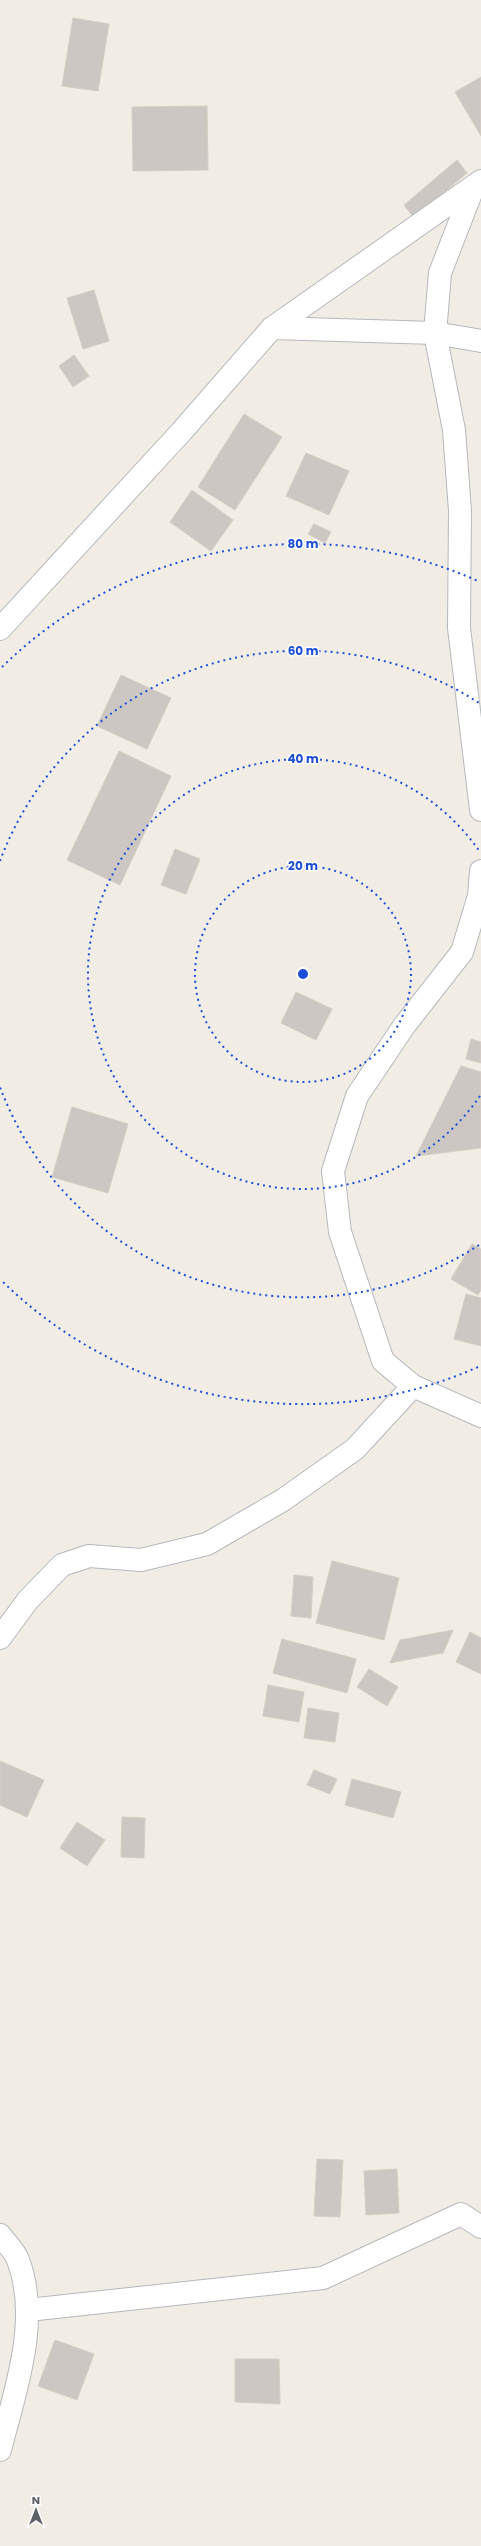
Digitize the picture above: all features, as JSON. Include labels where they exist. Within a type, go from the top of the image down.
[{"type":"street","points":[[0,629],[182,431],[272,328],[477,184]]},
{"type":"street","points":[[477,184],[440,273],[435,334],[454,430],[460,511],[459,628],[481,810]]},
{"type":"street","points":[[272,328],[435,334],[481,341]]},
{"type":"street","points":[[481,871],[479,896],[462,952],[404,1026],[357,1096],[333,1171],[340,1232],[383,1361],[413,1386],[481,1416]]},
{"type":"street","points":[[0,1638],[28,1600],[62,1565],[89,1556],[141,1560],[207,1544],[283,1500],[355,1449],[413,1386]]},
{"type":"street","points":[[28,2310],[323,2278],[461,2214],[481,2227]]},
{"type":"street","points":[[0,2235],[18,2259],[28,2310],[21,2367],[0,2450]]},
{"type":"building","points":[[73,18],[109,24],[98,91],[62,86]]},
{"type":"building","points":[[481,77],[481,136],[455,92]]},
{"type":"building","points":[[207,106],[208,170],[133,171],[132,107]]},
{"type":"building","points":[[457,160],[467,173],[414,218],[404,205]]},
{"type":"building","points":[[94,290],[109,341],[83,349],[67,298]]},
{"type":"building","points":[[74,355],[89,376],[73,387],[59,366]]},
{"type":"building","points":[[244,414],[282,437],[235,510],[198,487]]},
{"type":"building","points":[[306,453],[349,471],[329,515],[286,496]]},
{"type":"building","points":[[192,490],[233,520],[211,551],[170,522]]},
{"type":"building","points":[[314,524],[331,532],[325,543],[308,534]]},
{"type":"building","points":[[121,675],[171,698],[147,749],[97,726]]},
{"type":"building","points":[[119,751],[171,776],[120,885],[67,860]]},
{"type":"building","points":[[175,849],[200,859],[186,894],[161,885]]},
{"type":"building","points":[[296,992],[332,1009],[316,1040],[281,1023]]},
{"type":"building","points":[[471,1039],[481,1042],[481,1063],[466,1059]]},
{"type":"building","points":[[461,1066],[481,1072],[481,1148],[416,1156]]},
{"type":"building","points":[[72,1107],[128,1124],[108,1193],[52,1177]]},
{"type":"building","points":[[472,1244],[481,1249],[481,1290],[478,1295],[451,1279]]},
{"type":"building","points":[[466,1294],[481,1298],[481,1346],[454,1339]]},
{"type":"building","points":[[332,1561],[399,1578],[384,1640],[316,1623]]},
{"type":"building","points":[[294,1575],[313,1577],[311,1618],[291,1616]]},
{"type":"building","points":[[453,1630],[443,1653],[390,1663],[400,1640]]},
{"type":"building","points":[[470,1632],[481,1638],[481,1674],[456,1662]]},
{"type":"building","points":[[282,1639],[356,1659],[347,1693],[273,1673]]},
{"type":"building","points":[[369,1669],[398,1687],[387,1706],[357,1687]]},
{"type":"building","points":[[268,1685],[304,1692],[299,1722],[263,1716]]},
{"type":"building","points":[[308,1708],[339,1713],[335,1742],[304,1738]]},
{"type":"building","points":[[0,1761],[44,1780],[27,1817],[0,1805]]},
{"type":"building","points":[[314,1770],[337,1779],[330,1794],[307,1785]]},
{"type":"building","points":[[352,1779],[401,1792],[393,1818],[345,1805]]},
{"type":"building","points":[[122,1817],[145,1818],[144,1858],[121,1857]]},
{"type":"building","points":[[77,1822],[105,1840],[87,1866],[60,1848]]},
{"type":"building","points":[[317,2159],[343,2160],[340,2217],[314,2216]]},
{"type":"building","points":[[397,2169],[399,2213],[366,2215],[364,2171]]},
{"type":"building","points":[[55,2340],[94,2354],[77,2400],[38,2386]]},
{"type":"building","points":[[235,2359],[279,2359],[280,2404],[235,2402]]}]
